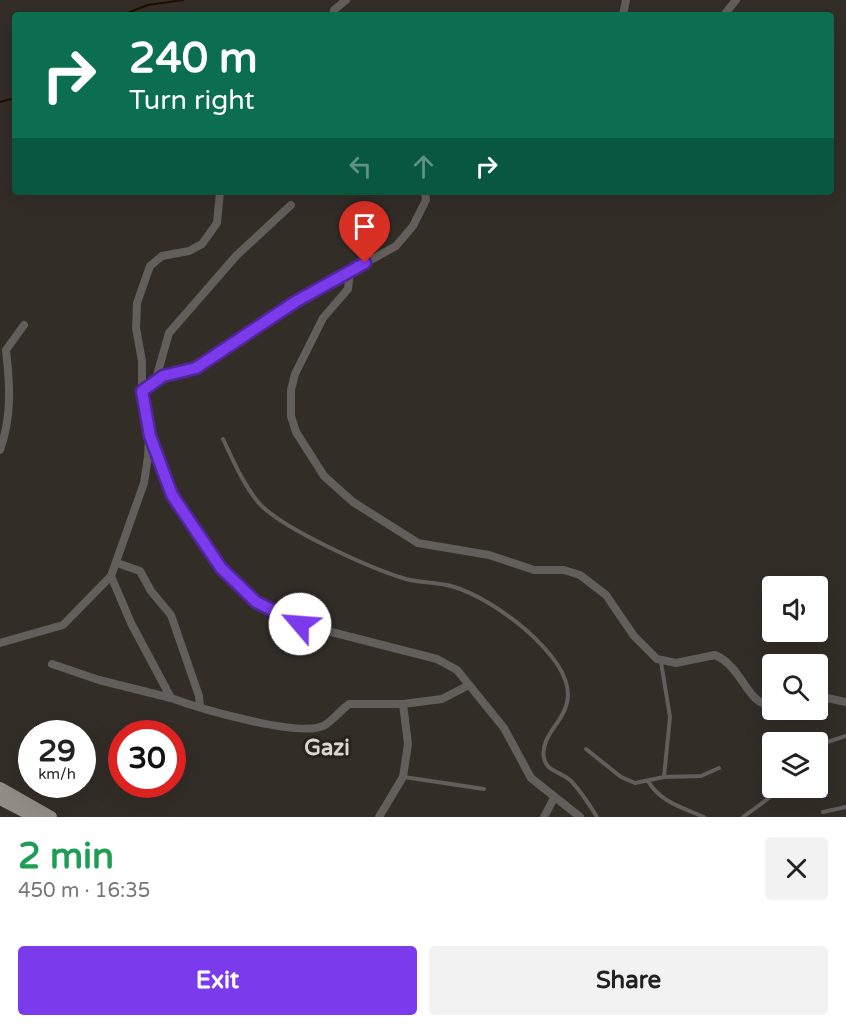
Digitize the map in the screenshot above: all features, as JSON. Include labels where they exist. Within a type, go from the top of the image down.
[{"type":"main road","points":[[0,788],[51,817]]},
{"type":"main road","points":[[0,799],[34,817]]},
{"type":"street","points":[[334,12],[345,0]]},
{"type":"street","points":[[726,12],[736,0]]},
{"type":"street","points":[[220,195],[217,223],[202,244],[189,251],[162,256],[150,266],[137,303],[136,328],[142,361],[142,391],[150,436],[172,495],[221,568],[256,602],[300,624],[437,659],[457,670],[504,728],[531,778],[580,817]]},
{"type":"street","points":[[142,391],[163,376],[196,368],[295,302],[396,246],[413,226],[426,200],[425,195]]},
{"type":"street","points":[[155,382],[170,333],[236,256],[291,205]]},
{"type":"street","points":[[350,271],[348,289],[322,318],[295,374],[291,390],[291,416],[296,432],[315,466],[353,502],[418,543],[489,555],[534,570],[564,570],[580,575],[606,595],[634,636],[661,661],[676,663],[715,655],[733,667],[754,698],[762,702]]},
{"type":"street","points":[[0,450],[7,429],[10,390],[6,350],[24,325]]},
{"type":"street","points":[[0,643],[63,624],[111,576],[144,483],[150,436]]},
{"type":"street","points":[[117,563],[140,571],[151,591],[171,615],[199,696],[200,708]]},
{"type":"street","points":[[111,576],[131,623],[171,698]]},
{"type":"street","points":[[52,664],[99,680],[171,698],[200,708],[296,730],[323,726],[349,704],[403,705],[442,699],[469,685]]},
{"type":"street","points":[[828,698],[846,702]]},
{"type":"street","points":[[379,817],[403,777],[408,744],[403,705]]},
{"type":"street","points":[[544,817],[554,798]]},
{"type":"lane","points":[[223,439],[253,495],[279,520],[396,576],[452,587],[473,595],[524,629],[549,653],[563,674],[568,694],[566,709],[544,749],[544,759],[549,768],[568,778],[597,817]]},
{"type":"lane","points":[[661,661],[670,717],[664,777]]},
{"type":"lane","points":[[828,742],[846,736]]},
{"type":"lane","points":[[586,749],[625,780],[635,783],[664,777],[701,776],[719,768]]},
{"type":"lane","points":[[403,777],[484,789]]},
{"type":"lane","points":[[648,781],[662,797],[704,817]]},
{"type":"lane","points":[[743,817],[770,798]]},
{"type":"lane","points":[[823,812],[846,807]]},
{"type":"waterway","points":[[130,12],[148,5],[183,0]]},
{"type":"waterway","points":[[0,102],[12,99]]},
{"type":"district","name":"Gazi","points":[[327,748]]},
{"type":"route","points":[[300,624],[256,602],[221,568],[172,495],[150,436],[142,391],[163,376],[196,368],[295,302],[365,263]]}]
